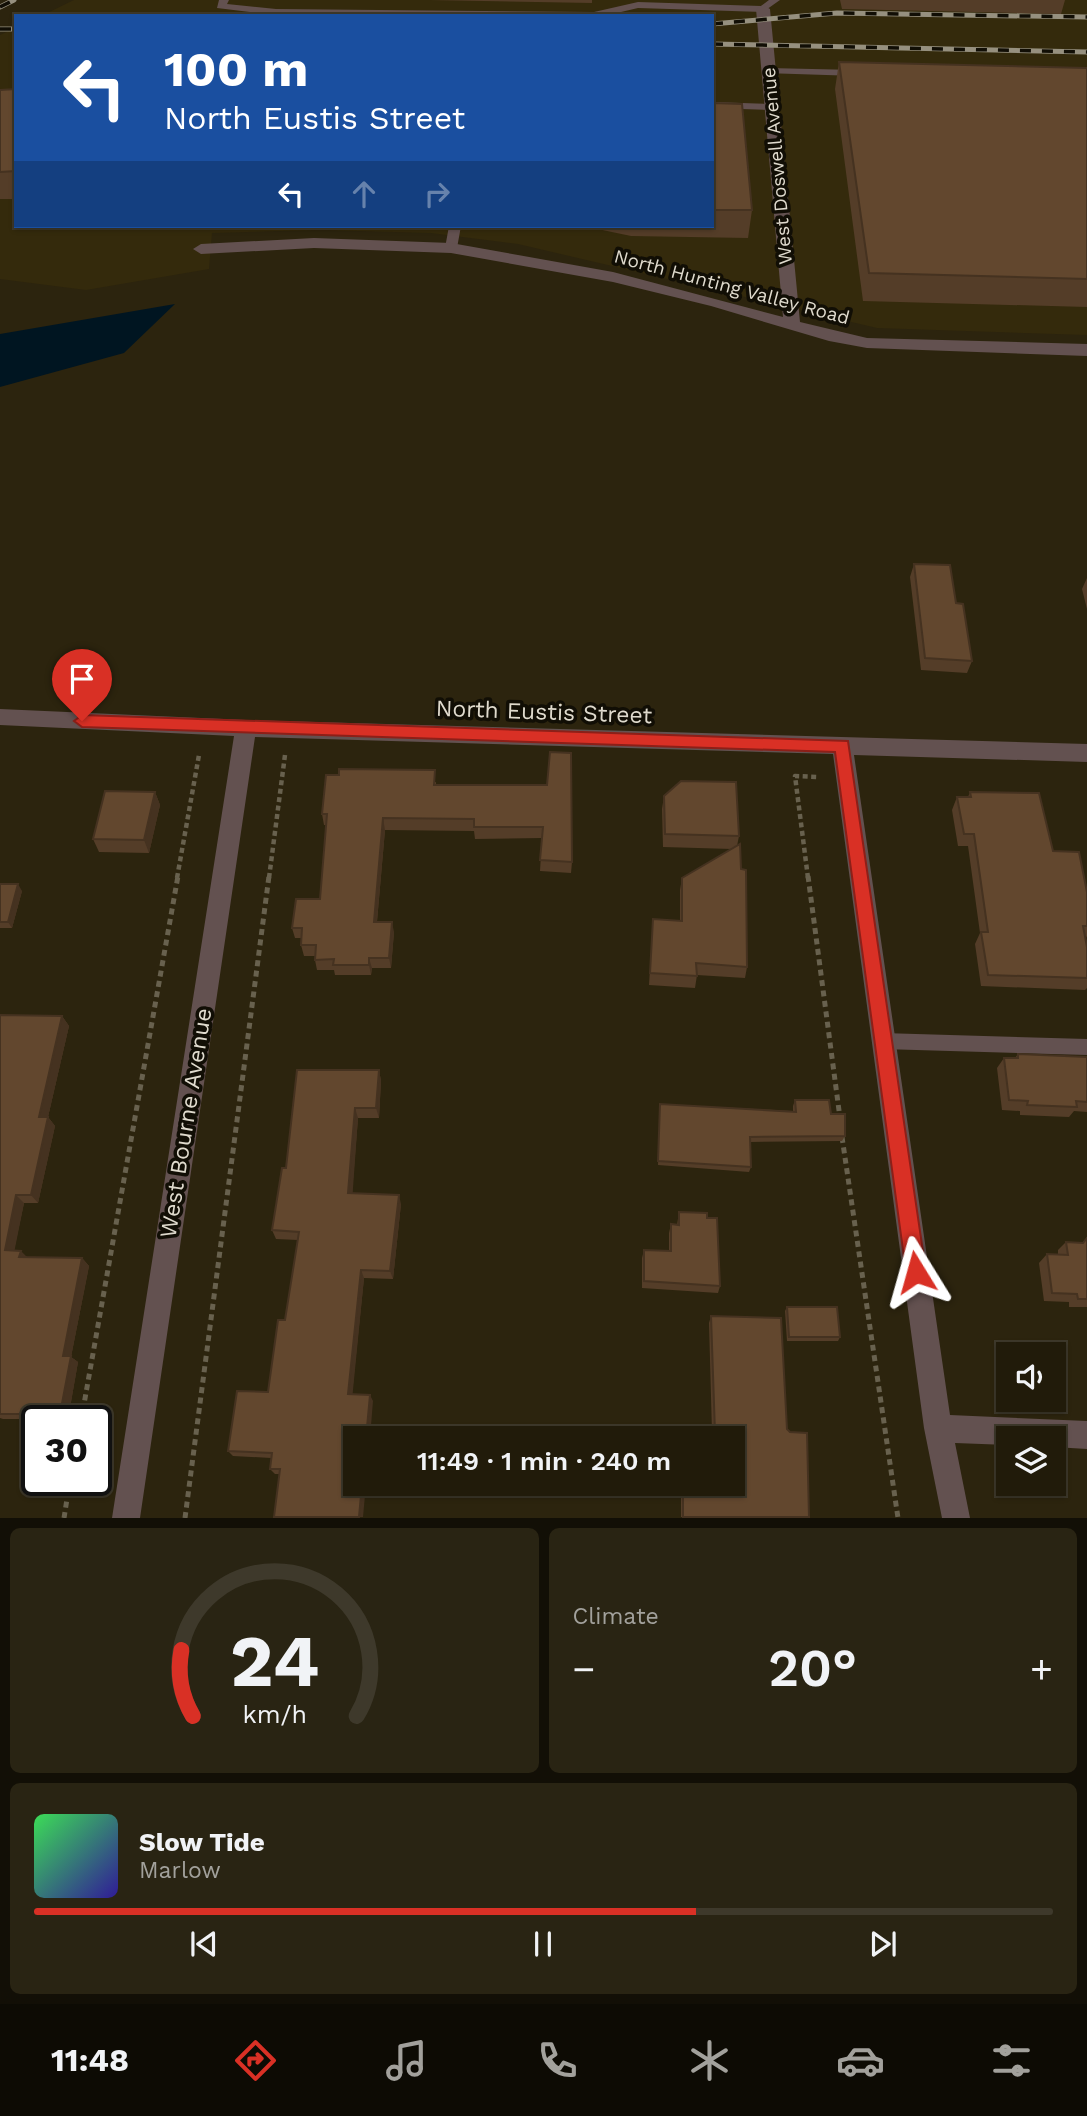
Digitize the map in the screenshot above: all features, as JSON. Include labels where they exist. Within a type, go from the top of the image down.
[{"type":"street","name":"West Doswell Avenue","points":[[766,3],[768,71],[792,323]]},
{"type":"street","name":"North Hunting Valley Road","points":[[201,249],[314,243],[451,248],[613,277],[792,323],[829,336],[867,343],[1087,350]]},
{"type":"street","name":"North Eustis Street","points":[[0,717],[246,728],[1087,753]]},
{"type":"street","name":"West Bourne Avenue","points":[[126,1517],[246,728]]},
{"type":"street","points":[[842,746],[938,1428],[956,1517]]},
{"type":"street","points":[[938,1428],[1087,1435]]},
{"type":"lane","points":[[224,0],[221,6],[276,12],[488,14]]},
{"type":"lane","points":[[598,14],[638,5],[766,3]]},
{"type":"lane","points":[[768,71],[865,74]]},
{"type":"lane","points":[[714,105],[772,107]]},
{"type":"lane","points":[[451,248],[455,228]]},
{"type":"lane","points":[[882,1041],[1087,1047]]},
{"type":"path","points":[[185,1517],[285,750]]},
{"type":"path","points":[[84,1405],[197,755],[210,754]]},
{"type":"path","points":[[818,777],[796,776],[858,1256],[898,1517]]},
{"type":"path","points":[[64,1517],[67,1496]]},
{"type":"shaded area","points":[[74,0],[1087,0],[1087,335],[877,328],[518,244],[431,233],[320,230],[212,233],[209,269],[86,290],[0,279],[0,35],[14,29],[14,228],[714,228],[714,14],[45,14]]},
{"type":"water","points":[[175,304],[124,353],[0,387],[0,334]]},
{"type":"building","points":[[839,62],[1087,68],[1087,279],[869,273]]},
{"type":"building","points":[[14,89],[14,171],[0,172],[0,90]]},
{"type":"building","points":[[714,103],[742,104],[752,210],[714,210]]},
{"type":"building","points":[[914,564],[950,565],[956,603],[963,604],[972,661],[925,658]]},
{"type":"building","points":[[550,752],[571,753],[572,862],[540,860],[543,827],[474,827],[474,819],[383,818],[374,922],[392,922],[389,958],[369,958],[369,965],[333,965],[334,959],[315,960],[316,945],[301,945],[302,928],[292,928],[296,899],[320,899],[327,814],[322,814],[326,775],[339,775],[339,769],[435,770],[434,785],[547,785]]},
{"type":"building","points":[[681,781],[736,782],[739,836],[665,834],[664,796]]},
{"type":"building","points":[[105,791],[155,792],[144,840],[93,839]]},
{"type":"building","points":[[970,792],[1039,793],[1053,851],[1079,852],[1087,892],[1087,926],[1083,926],[1087,947],[1087,978],[988,975],[981,932],[988,932],[974,834],[964,834],[957,797],[971,797]]},
{"type":"building","points":[[740,844],[741,869],[746,870],[747,967],[696,963],[697,976],[650,973],[653,919],[682,921],[682,878]]},
{"type":"building","points":[[0,884],[18,884],[8,922],[0,922]]},
{"type":"building","points":[[0,1015],[62,1016],[39,1117],[48,1117],[31,1195],[16,1195],[5,1250],[21,1251],[19,1257],[82,1258],[63,1356],[71,1356],[62,1405],[21,1405],[21,1414],[0,1414]]},
{"type":"building","points":[[1018,1054],[1087,1057],[1087,1102],[1076,1101],[1077,1107],[1027,1105],[1028,1101],[1009,1100],[1004,1058],[1018,1058]]},
{"type":"building","points":[[297,1070],[379,1070],[376,1108],[355,1108],[348,1193],[399,1195],[390,1271],[361,1270],[348,1394],[370,1395],[367,1426],[343,1426],[343,1496],[361,1496],[359,1517],[274,1517],[280,1469],[270,1469],[272,1453],[228,1451],[237,1391],[268,1392],[278,1320],[285,1320],[299,1232],[272,1230],[282,1168],[286,1168]]},
{"type":"building","points":[[795,1100],[829,1100],[831,1114],[845,1114],[845,1136],[750,1137],[751,1167],[658,1161],[660,1104],[796,1112]]},
{"type":"building","points":[[679,1212],[707,1213],[707,1218],[717,1218],[720,1286],[644,1281],[644,1250],[671,1251],[671,1224],[679,1225]]},
{"type":"building","points":[[1087,1238],[1087,1299],[1078,1299],[1077,1294],[1052,1293],[1047,1254],[1068,1255],[1066,1242],[1083,1243]]},
{"type":"building","points":[[787,1307],[837,1307],[840,1337],[789,1337]]},
{"type":"building","points":[[711,1316],[781,1318],[787,1429],[790,1432],[807,1433],[809,1517],[683,1517],[683,1496],[745,1496],[745,1426],[715,1426]]},
{"type":"railway","points":[[0,7],[14,0]]},
{"type":"railway","points":[[714,24],[837,13],[1087,17]]},
{"type":"railway","points":[[0,29],[14,29]]},
{"type":"railway","points":[[714,44],[1087,52]]},
{"type":"route","points":[[82,721],[842,746],[916,1272]]}]
